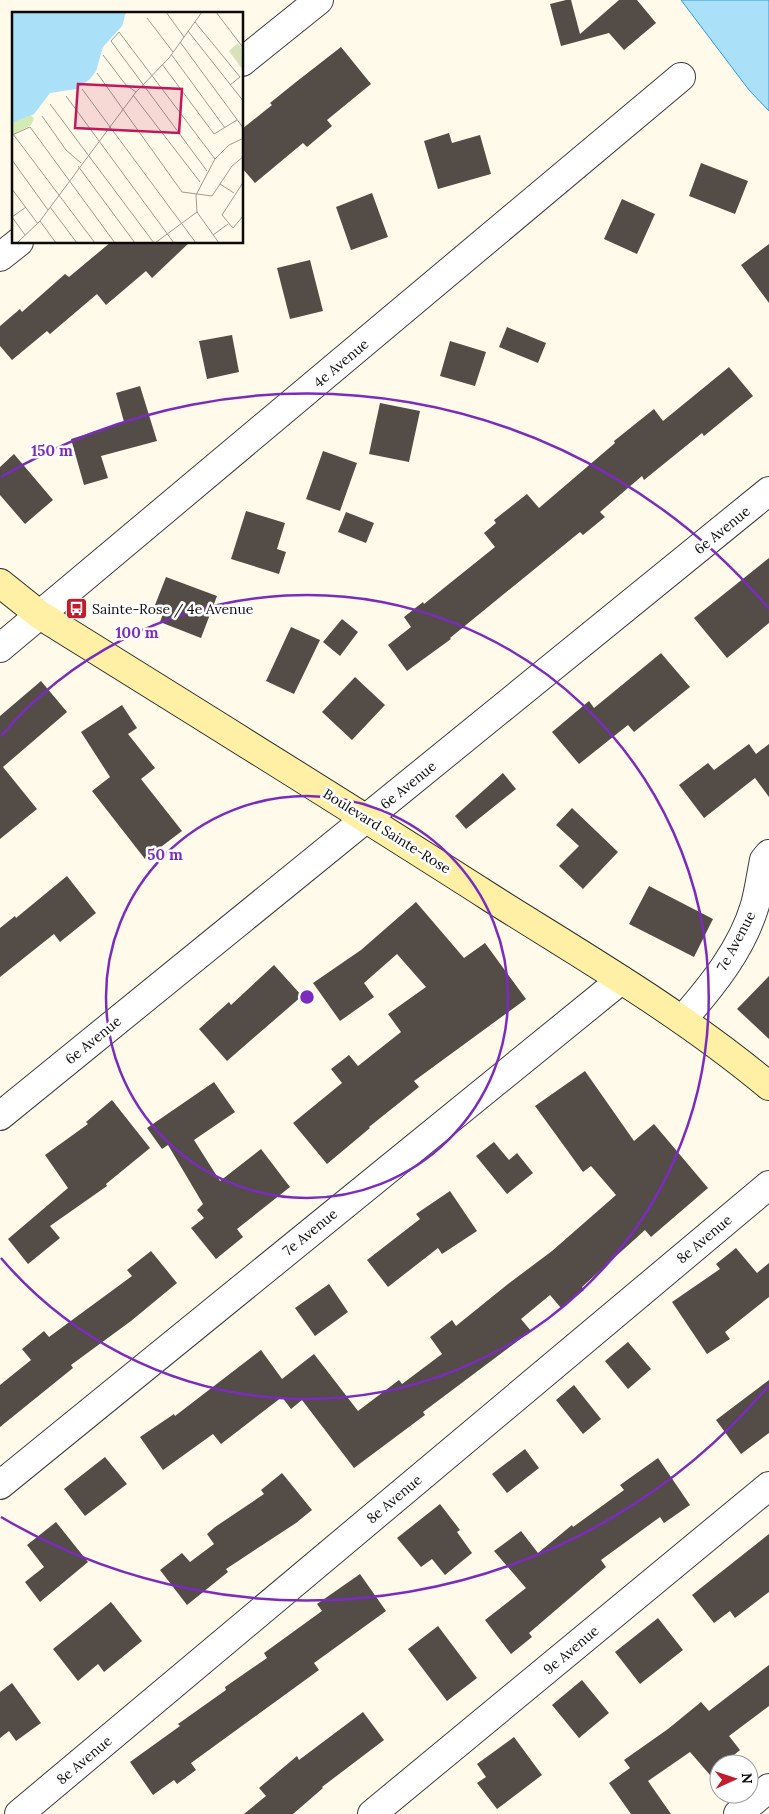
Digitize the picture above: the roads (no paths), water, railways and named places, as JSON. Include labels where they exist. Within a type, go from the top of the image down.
[{"type":"street","points":[[244,60],[319,0]]},
{"type":"street","name":"4e Avenue","points":[[0,648],[681,77]]},
{"type":"street","points":[[0,257],[16,244]]},
{"type":"street","name":"6e Avenue","points":[[0,1116],[769,492]]},
{"type":"street","name":"Boulevard Sainte-Rose","points":[[0,583],[40,614],[683,1019],[741,1062],[769,1086]]},
{"type":"street","name":"7e Avenue","points":[[683,1019],[709,989],[738,944],[754,906],[764,860],[769,854]]},
{"type":"street","name":"7e Avenue","points":[[0,1485],[621,980]]},
{"type":"street","name":"8e Avenue","points":[[19,1814],[769,1185]]},
{"type":"street","name":"9e Avenue","points":[[372,1814],[769,1486]]},
{"type":"street","points":[[738,1814],[769,1788]]},
{"type":"water","points":[[681,0],[769,0],[769,111],[749,90]]},
{"type":"place","name":"Sainte-Rose / 4e Avenue","points":[[76,609]]}]
